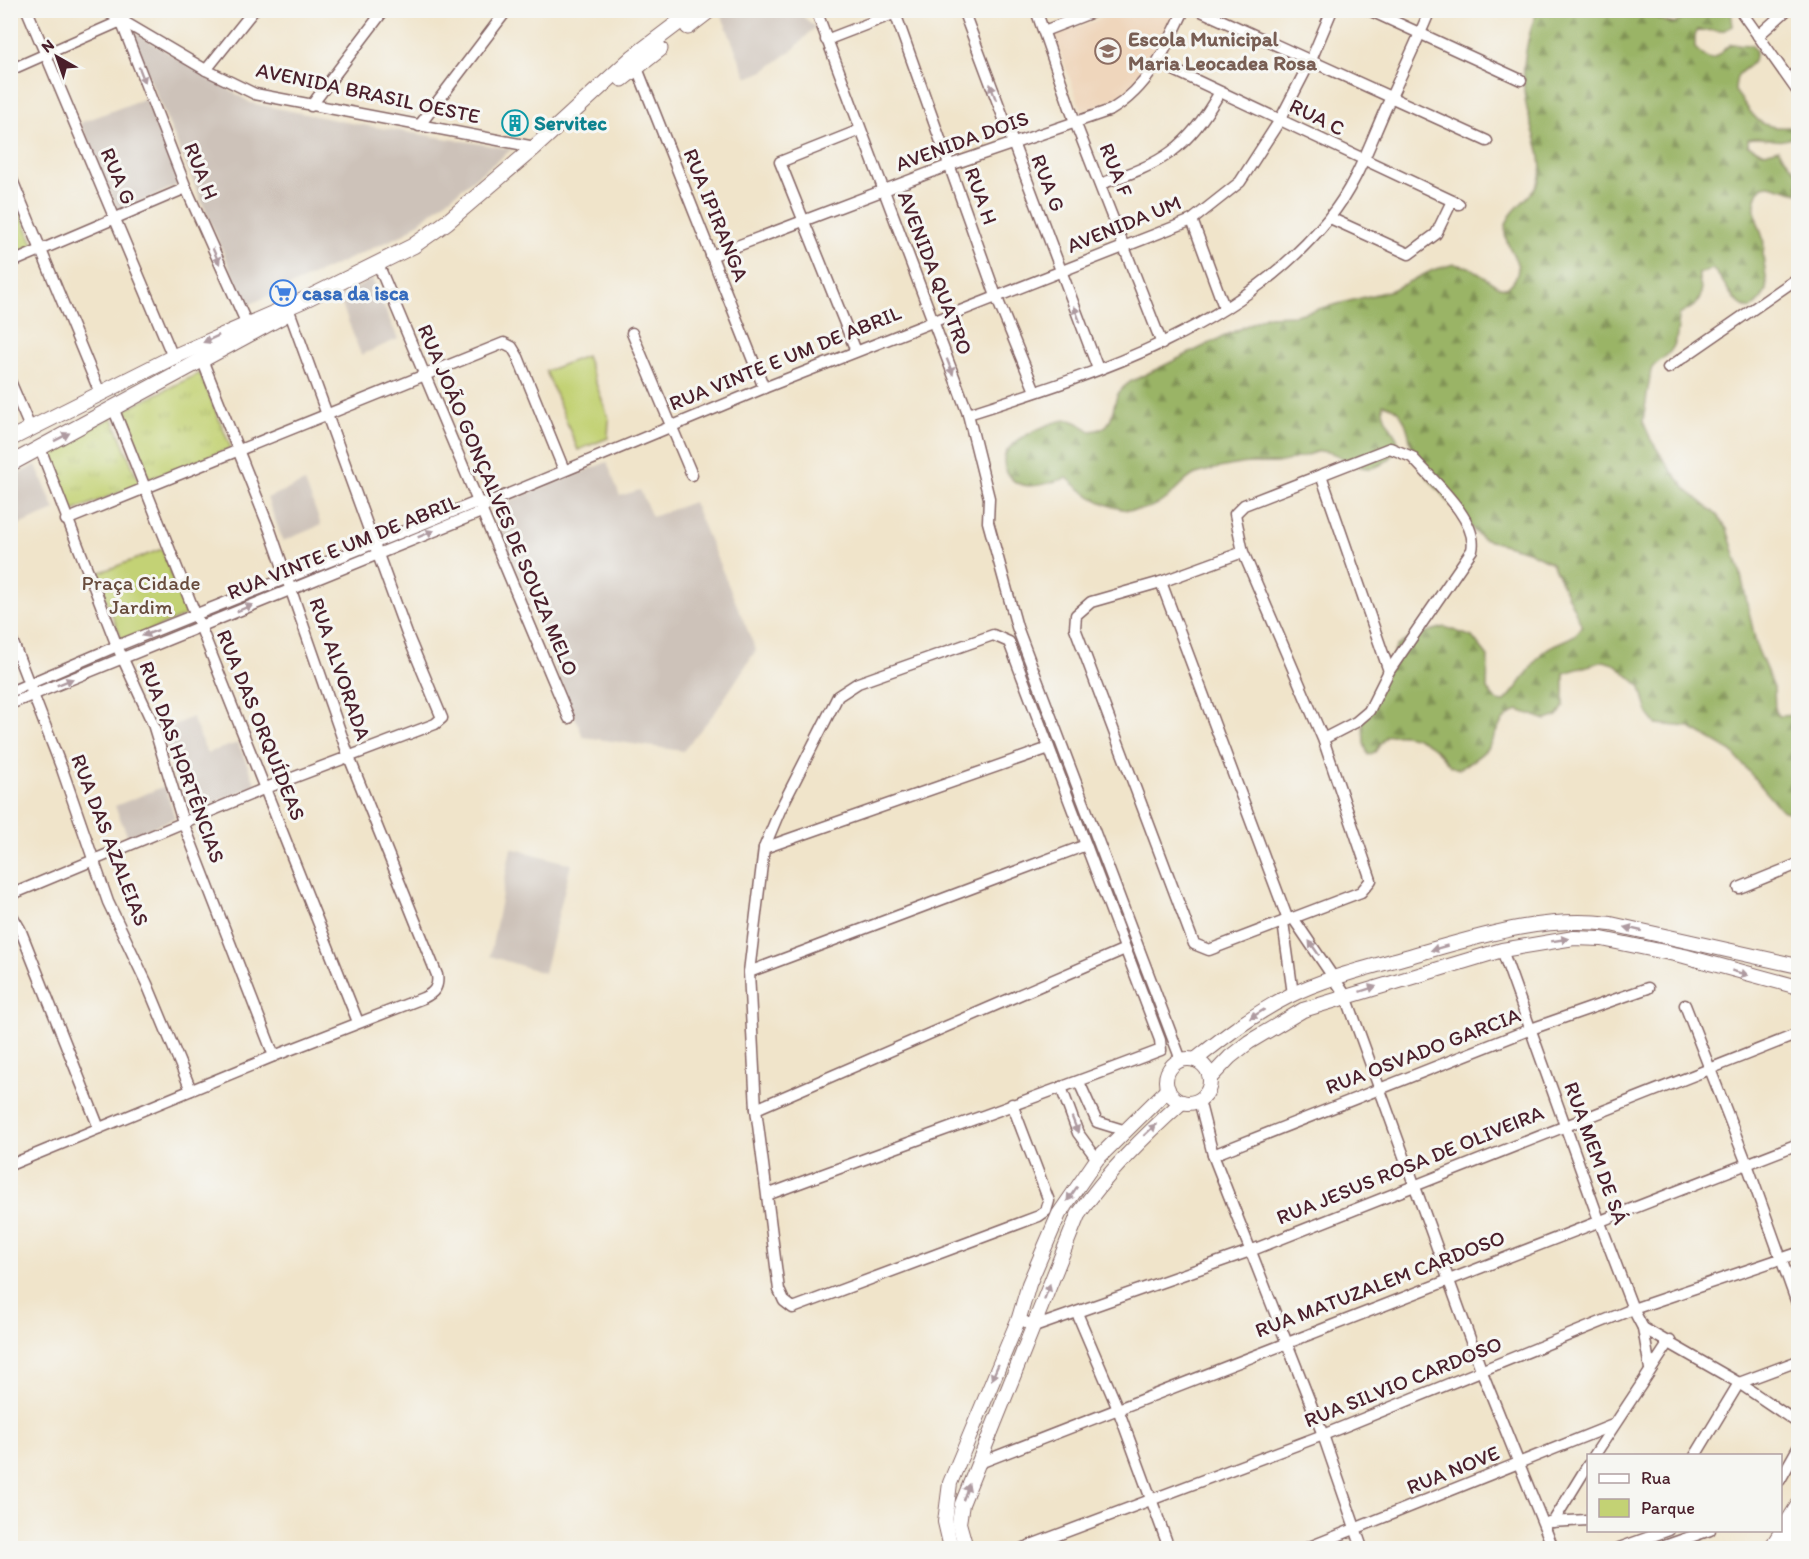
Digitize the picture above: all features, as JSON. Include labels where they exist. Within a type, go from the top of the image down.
[{"type":"main road","points":[[10,439],[173,357],[249,328],[413,246],[447,222],[695,10]]},
{"type":"main road","points":[[634,62],[710,10]]},
{"type":"main road","points":[[10,464],[203,362],[249,328]]},
{"type":"street","name":"AVENIDA BRASIL OESTE","points":[[104,10],[206,70],[255,94],[535,147]]},
{"type":"street","points":[[10,70],[121,21],[129,10]]},
{"type":"street","points":[[206,70],[254,10]]},
{"type":"street","points":[[311,106],[384,10]]},
{"type":"street","points":[[419,126],[507,10]]},
{"type":"street","name":"AVENIDA QUATRO","points":[[816,10],[968,414],[989,498],[988,522],[1017,627],[1180,1060]]},
{"type":"street","name":"RUA G","points":[[963,10],[1098,369]]},
{"type":"street","name":"RUA F","points":[[1036,10],[1075,122],[1161,344]]},
{"type":"street","points":[[1044,31],[1098,10]]},
{"type":"street","name":"AVENIDA DOIS","points":[[711,256],[882,190],[1118,105],[1159,63],[1184,10]]},
{"type":"street","points":[[1199,10],[1487,141]]},
{"type":"street","name":"AVENIDA UM","points":[[933,320],[1192,220],[1240,182],[1280,120],[1311,60],[1332,10]]},
{"type":"street","points":[[1369,10],[1521,80]]},
{"type":"street","points":[[968,414],[1098,369],[1161,344],[1224,308],[1286,264],[1329,218],[1363,161],[1430,10]]},
{"type":"street","points":[[1740,10],[1798,92]]},
{"type":"street","points":[[1758,36],[1786,10]]},
{"type":"street","points":[[826,40],[898,12]]},
{"type":"street","name":"RUA H","points":[[898,12],[996,296],[1035,391]]},
{"type":"street","name":"RUA G","points":[[30,13],[173,357]]},
{"type":"street","name":"RUA H","points":[[121,21],[186,188],[249,328]]},
{"type":"street","name":"RUA IPIRANGA","points":[[634,62],[764,388]]},
{"type":"street","name":"RUA C","points":[[1159,63],[1363,161],[1456,202],[1436,234],[1409,254],[1329,218]]},
{"type":"street","points":[[1100,184],[1168,156],[1200,126],[1220,92]]},
{"type":"street","points":[[856,351],[780,163],[782,160],[860,130]]},
{"type":"street","points":[[10,175],[43,249],[100,393]]},
{"type":"street","points":[[10,263],[186,188]]},
{"type":"street","points":[[1192,220],[1224,308]]},
{"type":"street","name":"RUA JOÃO GONÇALVES DE SOUZA MELO","points":[[378,264],[482,506],[569,718]]},
{"type":"street","points":[[1668,368],[1798,278]]},
{"type":"street","points":[[10,895],[266,788],[435,724],[442,716],[407,634],[289,309]]},
{"type":"street","name":"RUA VINTE E UM DE ABRIL","points":[[10,704],[32,689],[117,646],[287,578],[377,547],[482,506],[673,425],[933,320]]},
{"type":"street","points":[[632,333],[673,425],[692,475]]},
{"type":"street","points":[[66,520],[499,344],[507,344],[518,357],[564,470]]},
{"type":"street","name":"RUA ALVORADA","points":[[203,362],[239,449],[287,578],[349,757],[437,975],[436,989],[423,998],[358,1022]]},
{"type":"street","points":[[10,381],[31,430]]},
{"type":"street","name":"RUA DAS ORQUÍDEAS","points":[[114,410],[358,1022]]},
{"type":"street","name":"RUA DAS HORTÊNCIAS","points":[[40,448],[66,520],[117,646],[153,724],[183,822],[274,1056]]},
{"type":"street","points":[[1243,552],[1161,582],[1091,602],[1076,615],[1075,628],[1194,944],[1209,950],[1361,891],[1371,880],[1323,739],[1243,552],[1235,514],[1244,505],[1390,448],[1402,451],[1412,457],[1470,524],[1474,542],[1472,550],[1389,671],[1369,711],[1356,722],[1323,739]]},
{"type":"street","points":[[1321,475],[1389,671]]},
{"type":"street","name":"RUA VINTE E UM DE ABRIL","points":[[10,692],[32,689],[123,658],[291,589],[377,547]]},
{"type":"street","points":[[1161,582],[1288,920],[1293,994]]},
{"type":"street","name":"RUA DAS AZALEIAS","points":[[10,635],[32,689],[108,902],[147,984],[191,1090]]},
{"type":"street","points":[[767,1195],[1012,1104],[1079,1082],[1161,1050],[1160,1040],[1009,642],[993,635],[858,684],[838,696],[780,810],[764,848],[749,972],[756,1109],[779,1290],[784,1301],[793,1308],[1039,1216],[1046,1210],[1049,1201],[1012,1104]]},
{"type":"street","points":[[764,848],[1049,748]]},
{"type":"street","points":[[749,972],[1086,845]]},
{"type":"street","points":[[1739,888],[1798,864]]},
{"type":"street","points":[[10,912],[20,930],[99,1128]]},
{"type":"street","points":[[1288,920],[1335,978],[1346,996],[1450,1278],[1482,1372],[1520,1464],[1548,1522],[1553,1548]]},
{"type":"street","points":[[1195,1060],[1236,1027],[1293,994],[1335,978],[1496,932],[1543,922],[1584,921],[1798,966]]},
{"type":"street","points":[[1210,1078],[1230,1057],[1270,1029],[1304,1010],[1502,950],[1588,937],[1684,956],[1798,987]]},
{"type":"street","points":[[756,1109],[1125,949]]},
{"type":"street","name":"RUA MEM DE SÁ","points":[[1502,950],[1599,1220],[1633,1309],[1643,1328],[1650,1369]]},
{"type":"street","name":"RUA OSVADO GARCIA","points":[[1213,1155],[1531,1029],[1648,988]]},
{"type":"street","points":[[1685,1005],[1748,1164],[1798,1306]]},
{"type":"street","points":[[10,1165],[358,1022]]},
{"type":"street","name":"RUA JESUS ROSA DE OLIVEIRA","points":[[1034,1327],[1250,1251],[1798,1034]]},
{"type":"street","points":[[966,1548],[959,1514],[1078,1215],[1105,1177],[1147,1133],[1182,1102],[1199,1100],[1208,1091],[1210,1078],[1205,1067],[1195,1060],[1180,1060],[1169,1069],[1166,1083],[1168,1089],[1182,1102]]},
{"type":"street","points":[[1079,1082],[1097,1122],[1123,1130]]},
{"type":"street","points":[[1061,1088],[1078,1133],[1105,1177]]},
{"type":"street","points":[[951,1548],[945,1522],[950,1483],[1019,1318],[1029,1284],[1059,1214],[1095,1162],[1123,1130],[1168,1089]]},
{"type":"street","points":[[1199,1100],[1213,1155],[1284,1342],[1323,1435],[1362,1548]]},
{"type":"street","name":"RUA MATUZALEM CARDOSO","points":[[977,1464],[1284,1342],[1798,1144]]},
{"type":"street","name":"RUA SILVIO CARDOSO","points":[[1023,1548],[1323,1435],[1633,1309],[1798,1253]]},
{"type":"street","points":[[1077,1313],[1118,1409],[1150,1502],[1169,1548]]},
{"type":"street","points":[[1019,1318],[1034,1327]]},
{"type":"street","points":[[1643,1328],[1670,1341],[1740,1383],[1798,1423]]},
{"type":"street","points":[[1595,1454],[1670,1341]]},
{"type":"street","points":[[1696,1454],[1740,1383],[1798,1360]]},
{"type":"street","name":"RUA NOVE","points":[[1307,1548],[1613,1425]]},
{"type":"street","points":[[1782,1476],[1798,1448]]},
{"type":"street","points":[[1548,1522],[1587,1466]]},
{"type":"street","points":[[1782,1532],[1794,1514]]},
{"type":"street","points":[[1784,1548],[1794,1514]]},
{"type":"street","points":[[1548,1522],[1587,1520]]},
{"type":"street","points":[[1619,1548],[1663,1532]]},
{"type":"street","points":[[1659,1548],[1679,1535],[1698,1532]]},
{"type":"street","points":[[1771,1548],[1782,1532]]},
{"type":"shaded area","points":[[726,10],[797,11],[815,27],[795,48],[764,71],[747,78],[721,14]]},
{"type":"shaded area","name":"Escola Municipal Maria Leocadea Rosa","points":[[1120,11],[1175,11],[1149,66],[1136,84],[1117,99],[1082,112],[1054,36]]},
{"type":"shaded area","points":[[128,28],[251,103],[356,124],[512,149],[404,234],[246,306]]},
{"type":"shaded area","points":[[146,98],[180,184],[119,212],[80,123]]},
{"type":"shaded area","points":[[372,279],[398,339],[361,355],[339,297]]},
{"type":"shaded area","points":[[607,462],[620,496],[640,490],[652,517],[693,502],[756,650],[716,711],[683,751],[583,737],[492,508]]},
{"type":"shaded area","points":[[36,465],[55,510],[11,528],[11,477]]},
{"type":"shaded area","points":[[305,482],[321,525],[283,541],[267,498]]},
{"type":"shaded area","points":[[192,717],[207,753],[238,743],[256,785],[194,811],[160,732]]},
{"type":"shaded area","points":[[165,786],[175,818],[128,837],[115,806]]},
{"type":"shaded area","points":[[511,848],[571,864],[544,973],[490,956]]},
{"type":"green space","points":[[1700,10],[1731,11],[1733,26],[1722,31],[1698,30],[1695,35],[1695,48],[1711,59],[1731,44],[1752,45],[1756,51],[1754,61],[1738,75],[1735,91],[1752,114],[1762,123],[1769,126],[1789,127],[1794,131],[1794,137],[1787,139],[1748,139],[1748,145],[1765,153],[1778,149],[1798,174],[1798,193],[1770,185],[1762,186],[1756,200],[1755,212],[1764,243],[1763,256],[1767,280],[1763,297],[1750,309],[1737,302],[1712,269],[1699,273],[1700,298],[1695,305],[1679,315],[1677,335],[1672,349],[1651,370],[1643,421],[1651,440],[1670,469],[1688,491],[1718,516],[1727,529],[1740,571],[1757,648],[1774,688],[1775,711],[1779,716],[1798,715],[1798,814],[1784,811],[1778,806],[1732,752],[1689,727],[1656,724],[1648,714],[1641,687],[1616,665],[1604,661],[1564,673],[1564,706],[1558,716],[1546,720],[1518,710],[1502,722],[1483,753],[1459,769],[1451,766],[1423,741],[1409,736],[1386,736],[1375,752],[1368,755],[1364,743],[1363,719],[1397,646],[1415,635],[1445,627],[1472,637],[1488,657],[1487,689],[1497,701],[1504,702],[1546,649],[1573,636],[1582,626],[1552,563],[1528,551],[1483,539],[1435,486],[1416,461],[1407,426],[1399,412],[1392,407],[1383,404],[1387,421],[1398,442],[1397,449],[1380,465],[1364,468],[1324,451],[1277,463],[1230,466],[1196,474],[1165,500],[1152,507],[1139,510],[1126,510],[1101,502],[1067,478],[1035,486],[1019,484],[1013,480],[1005,468],[1005,455],[1015,443],[1024,437],[1053,423],[1069,420],[1090,431],[1104,428],[1110,420],[1118,394],[1130,382],[1266,316],[1295,315],[1392,290],[1433,270],[1454,264],[1469,267],[1499,287],[1507,288],[1518,272],[1518,266],[1506,238],[1507,222],[1533,191],[1541,169],[1539,151],[1527,109],[1523,71],[1526,47],[1537,11],[1653,11],[1657,18],[1675,23],[1690,13]]},
{"type":"green space","points":[[10,187],[35,249],[10,259]]},
{"type":"green space","points":[[586,356],[609,419],[608,438],[578,450],[546,371]]},
{"type":"green space","points":[[200,373],[231,448],[149,479],[122,411]]},
{"type":"green space","points":[[112,417],[140,484],[68,513],[46,451]]},
{"type":"green space","name":"Praça Cidade Jardim","points":[[162,549],[186,615],[123,642],[96,574]]},
{"type":"place","name":"Escola Municipal Maria Leocadea Rosa","points":[[1108,51]]},
{"type":"place","name":"Servitec","points":[[515,123]]},
{"type":"place","name":"casa da isca","points":[[283,293]]}]
